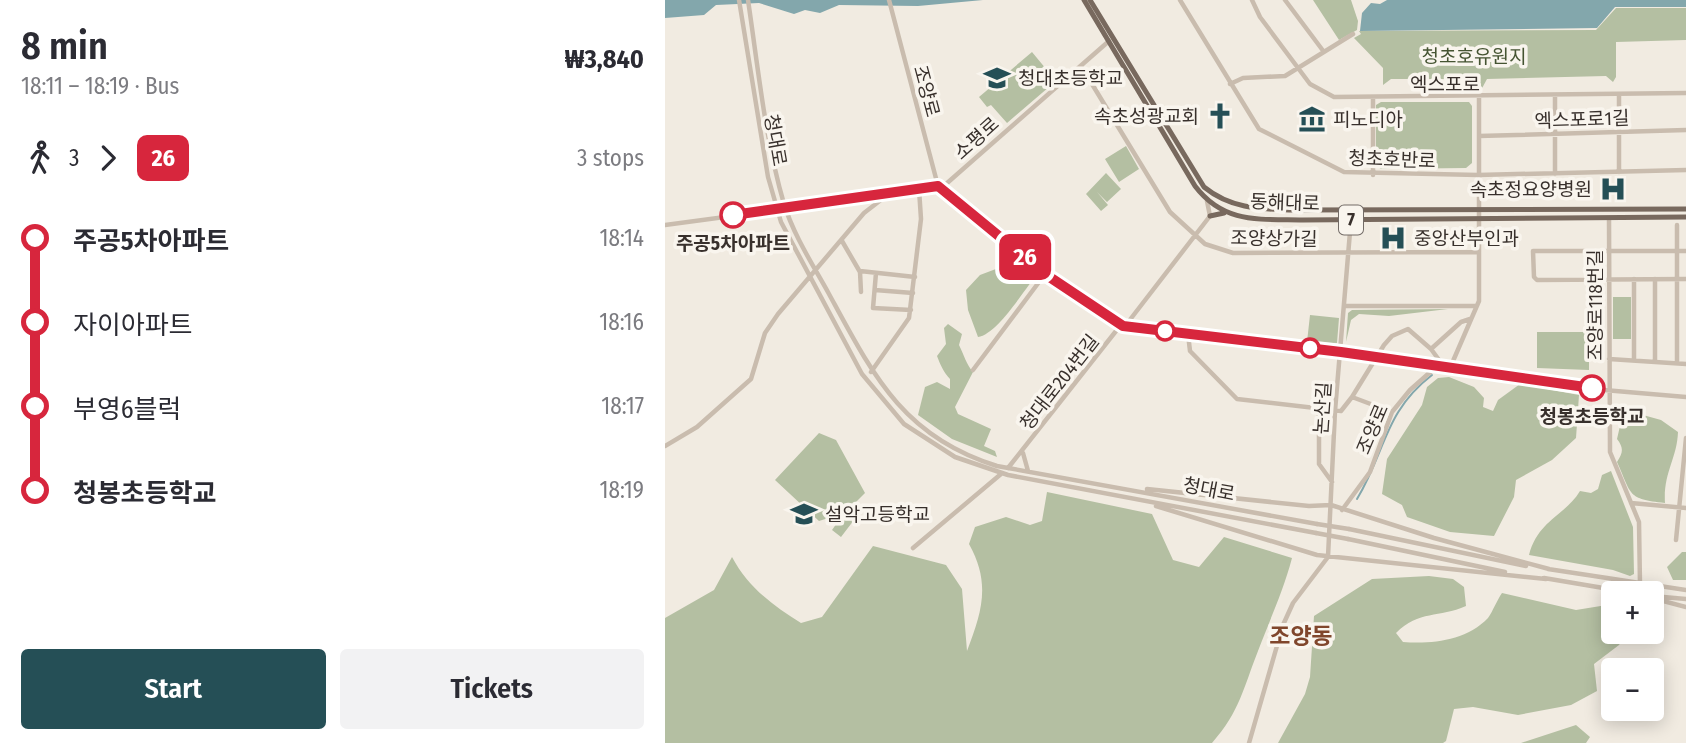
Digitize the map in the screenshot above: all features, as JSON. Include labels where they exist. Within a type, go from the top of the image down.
[{"type":"main road","name":"동해대로","points":[[1084,0],[1204,187],[1226,202],[1252,208],[1280,210],[1686,209]]},
{"type":"main road","name":"동해대로","points":[[1090,0],[1189,177],[1207,201],[1229,213],[1259,219],[1686,218]]},
{"type":"main road","points":[[1210,216],[1229,213]]},
{"type":"street","name":"청대로","points":[[739,0],[777,209],[810,277],[872,387],[893,413],[923,439],[954,457],[1002,474],[1601,588]]},
{"type":"street","name":"청대로","points":[[748,0],[786,208],[871,372],[897,405],[927,432],[968,456],[1008,468],[1112,485],[1617,581]]},
{"type":"street","name":"조양로","points":[[889,0],[938,186]]},
{"type":"street","name":"청초호반로","points":[[1180,0],[1254,123],[1265,134],[1335,169],[1373,175],[1686,170]]},
{"type":"street","name":"엑스포로","points":[[1252,0],[1260,17],[1310,84],[1326,95],[1479,98],[1686,93]]},
{"type":"street","points":[[1286,0],[1324,52]]},
{"type":"street","points":[[1230,85],[1243,78],[1279,78],[1353,34]]},
{"type":"street","name":"소평로","points":[[665,225],[938,186],[954,179],[1111,40]]},
{"type":"street","name":"조양상가길","points":[[1080,66],[1166,205],[1195,236],[1210,247],[1226,252],[1479,251]]},
{"type":"street","points":[[1619,95],[1619,172]]},
{"type":"street","points":[[1555,96],[1555,174]]},
{"type":"street","points":[[1373,98],[1373,175]]},
{"type":"street","points":[[1450,368],[1477,306],[1479,98]]},
{"type":"street","name":"엑스포로1길","points":[[1479,136],[1686,130]]},
{"type":"street","points":[[938,186],[1045,274],[1123,326],[1341,352],[1609,391],[1686,397]]},
{"type":"street","points":[[871,372],[904,328],[911,310],[921,219],[919,189]]},
{"type":"street","points":[[665,446],[697,427],[751,379],[765,333],[793,294],[817,271],[865,213],[888,195]]},
{"type":"street","points":[[1207,201],[1210,216]]},
{"type":"street","name":"청대로204번길","points":[[1002,474],[1210,216]]},
{"type":"street","name":"조양로118번길","points":[[1609,218],[1609,391],[1612,459],[1639,525],[1640,581]]},
{"type":"street","name":"논산길","points":[[1328,557],[1335,411],[1351,220]]},
{"type":"street","points":[[1677,225],[1677,363]]},
{"type":"street","points":[[842,241],[859,271],[861,292]]},
{"type":"street","points":[[1686,251],[1533,251],[1535,279],[1686,279]]},
{"type":"street","points":[[859,271],[915,277]]},
{"type":"street","points":[[876,274],[873,307],[911,310]]},
{"type":"street","points":[[973,370],[1045,274]]},
{"type":"street","points":[[1634,279],[1634,360]]},
{"type":"street","points":[[1655,279],[1655,361]]},
{"type":"street","points":[[875,290],[913,293]]},
{"type":"street","points":[[1344,306],[1477,306]]},
{"type":"street","points":[[1431,349],[1461,322],[1471,319]]},
{"type":"street","points":[[1188,334],[1190,351],[1237,399],[1345,410],[1392,336],[1403,329],[1408,329],[1431,349],[1439,359],[1438,366]]},
{"type":"street","points":[[1609,359],[1686,363]]},
{"type":"street","name":"조양로","points":[[1342,510],[1370,472],[1392,412],[1410,390],[1438,366]]},
{"type":"street","points":[[1352,397],[1392,412]]},
{"type":"street","points":[[1319,409],[1319,466],[1332,482]]},
{"type":"street","points":[[923,439],[927,432]]},
{"type":"street","points":[[1676,540],[1686,438]]},
{"type":"street","points":[[1023,451],[1022,459],[1028,471]]},
{"type":"street","points":[[913,548],[1002,474]]},
{"type":"street","points":[[1112,485],[1309,506],[1331,505],[1549,569]]},
{"type":"street","points":[[1111,495],[1189,514],[1328,557],[1546,579]]},
{"type":"street","points":[[1632,503],[1686,508]]},
{"type":"street","points":[[1249,743],[1283,625],[1293,603],[1328,557]]},
{"type":"street","name":"청대로","points":[[1664,588],[1686,590]]},
{"type":"street","points":[[1664,598],[1686,599]]},
{"type":"street","points":[[1664,601],[1686,607]]},
{"type":"green space","points":[[1313,0],[1351,0],[1358,21],[1357,30],[1339,40]]},
{"type":"green space","name":"청초호유원지","points":[[1616,8],[1686,8],[1686,40],[1616,42],[1616,77],[1613,82],[1606,76],[1487,79],[1480,92],[1468,93],[1461,79],[1391,79],[1383,85],[1383,68],[1354,38],[1361,34],[1359,31],[1596,30]]},
{"type":"green space","points":[[1032,52],[1056,81],[1007,123],[991,105],[987,107],[979,97]]},
{"type":"green space","points":[[1381,102],[1469,102],[1472,106],[1472,163],[1466,168],[1381,169],[1376,166],[1376,105]]},
{"type":"green space","points":[[1126,146],[1139,169],[1119,182],[1105,159]]},
{"type":"green space","points":[[1106,173],[1121,189],[1107,202],[1097,192],[1108,205],[1101,211],[1086,194]]},
{"type":"green space","points":[[1017,261],[1035,277],[1001,321],[978,337],[968,310],[966,290],[980,275]]},
{"type":"green space","points":[[1613,297],[1631,297],[1631,339],[1613,339]]},
{"type":"green space","points":[[1448,309],[1389,316],[1359,314],[1351,320],[1346,342],[1348,313],[1352,310]]},
{"type":"green space","points":[[1310,315],[1339,318],[1337,343],[1307,342]]},
{"type":"green space","points":[[948,324],[962,334],[959,345],[973,372],[955,407],[958,414],[991,429],[984,446],[995,451],[997,457],[952,439],[918,415],[925,387],[937,382],[950,389],[950,379],[937,356],[946,344],[944,328]]},
{"type":"green space","points":[[1537,332],[1589,332],[1589,370],[1537,368]]},
{"type":"green space","points":[[1449,377],[1474,387],[1484,398],[1483,407],[1493,411],[1498,400],[1520,384],[1579,395],[1576,438],[1552,460],[1516,480],[1514,497],[1494,536],[1450,532],[1407,517],[1402,505],[1382,494],[1387,459],[1422,405],[1427,387],[1438,378]]},
{"type":"green space","points":[[1643,415],[1661,420],[1678,432],[1666,483],[1665,503],[1644,500],[1632,493],[1617,462],[1622,450],[1617,439],[1620,426]]},
{"type":"green space","points":[[819,433],[836,440],[865,493],[845,513],[854,520],[841,537],[832,530],[844,513],[819,521],[775,480]]},
{"type":"green space","points":[[1611,471],[1633,527],[1634,574],[1630,576],[1613,570],[1529,555],[1533,543],[1545,526],[1580,491],[1591,493],[1598,489],[1602,475]]},
{"type":"green space","points":[[1047,492],[1152,514],[1173,560],[1199,567],[1224,537],[1292,558],[1240,699],[1212,743],[665,743],[665,618],[714,590],[732,557],[745,577],[762,594],[801,623],[822,617],[873,546],[946,565],[962,589],[967,651],[977,623],[982,597],[980,572],[969,544],[975,527],[1006,517],[1030,525],[1042,521]]},
{"type":"green space","points":[[1682,552],[1686,552],[1686,580],[1673,580],[1667,567]]},
{"type":"green space","points":[[1429,576],[1453,579],[1464,587],[1466,606],[1413,621],[1396,633],[1403,642],[1437,641],[1470,632],[1488,618],[1502,593],[1576,610],[1601,606],[1601,644],[1620,644],[1594,664],[1597,691],[1571,705],[1518,715],[1473,707],[1454,709],[1446,741],[1443,743],[1278,743],[1305,694],[1310,677],[1314,616],[1372,579]]},
{"type":"green space","points":[[1576,725],[1590,737],[1586,743],[1521,743]]},
{"type":"water","points":[[665,0],[983,0],[918,6],[839,5],[820,13],[805,10],[794,14],[759,3],[716,5],[704,15],[665,18]]},
{"type":"water","points":[[1387,0],[1686,0],[1686,7],[1615,7],[1597,28],[1360,31],[1362,13],[1371,3],[1380,4]]},
{"type":"waterway","points":[[1357,499],[1404,403],[1432,375]]},
{"type":"bus line","name":"26","points":[[733,215],[938,186],[1045,274],[1123,326],[1341,352],[1592,388]]},
{"type":"place","name":"청대초등학교","points":[[997,78]]},
{"type":"place","name":"속초성광교회","points":[[1220,116]]},
{"type":"place","name":"피노디아","points":[[1312,119]]},
{"type":"place","name":"속초정요양병원","points":[[1613,189]]},
{"type":"place","name":"주공5차아파트","points":[[733,215]]},
{"type":"place","name":"중앙산부인과","points":[[1393,238]]},
{"type":"place","name":"청봉초등학교","points":[[1592,388]]},
{"type":"place","name":"설악고등학교","points":[[804,514]]},
{"type":"district","name":"조양동","points":[[1301,636]]}]
